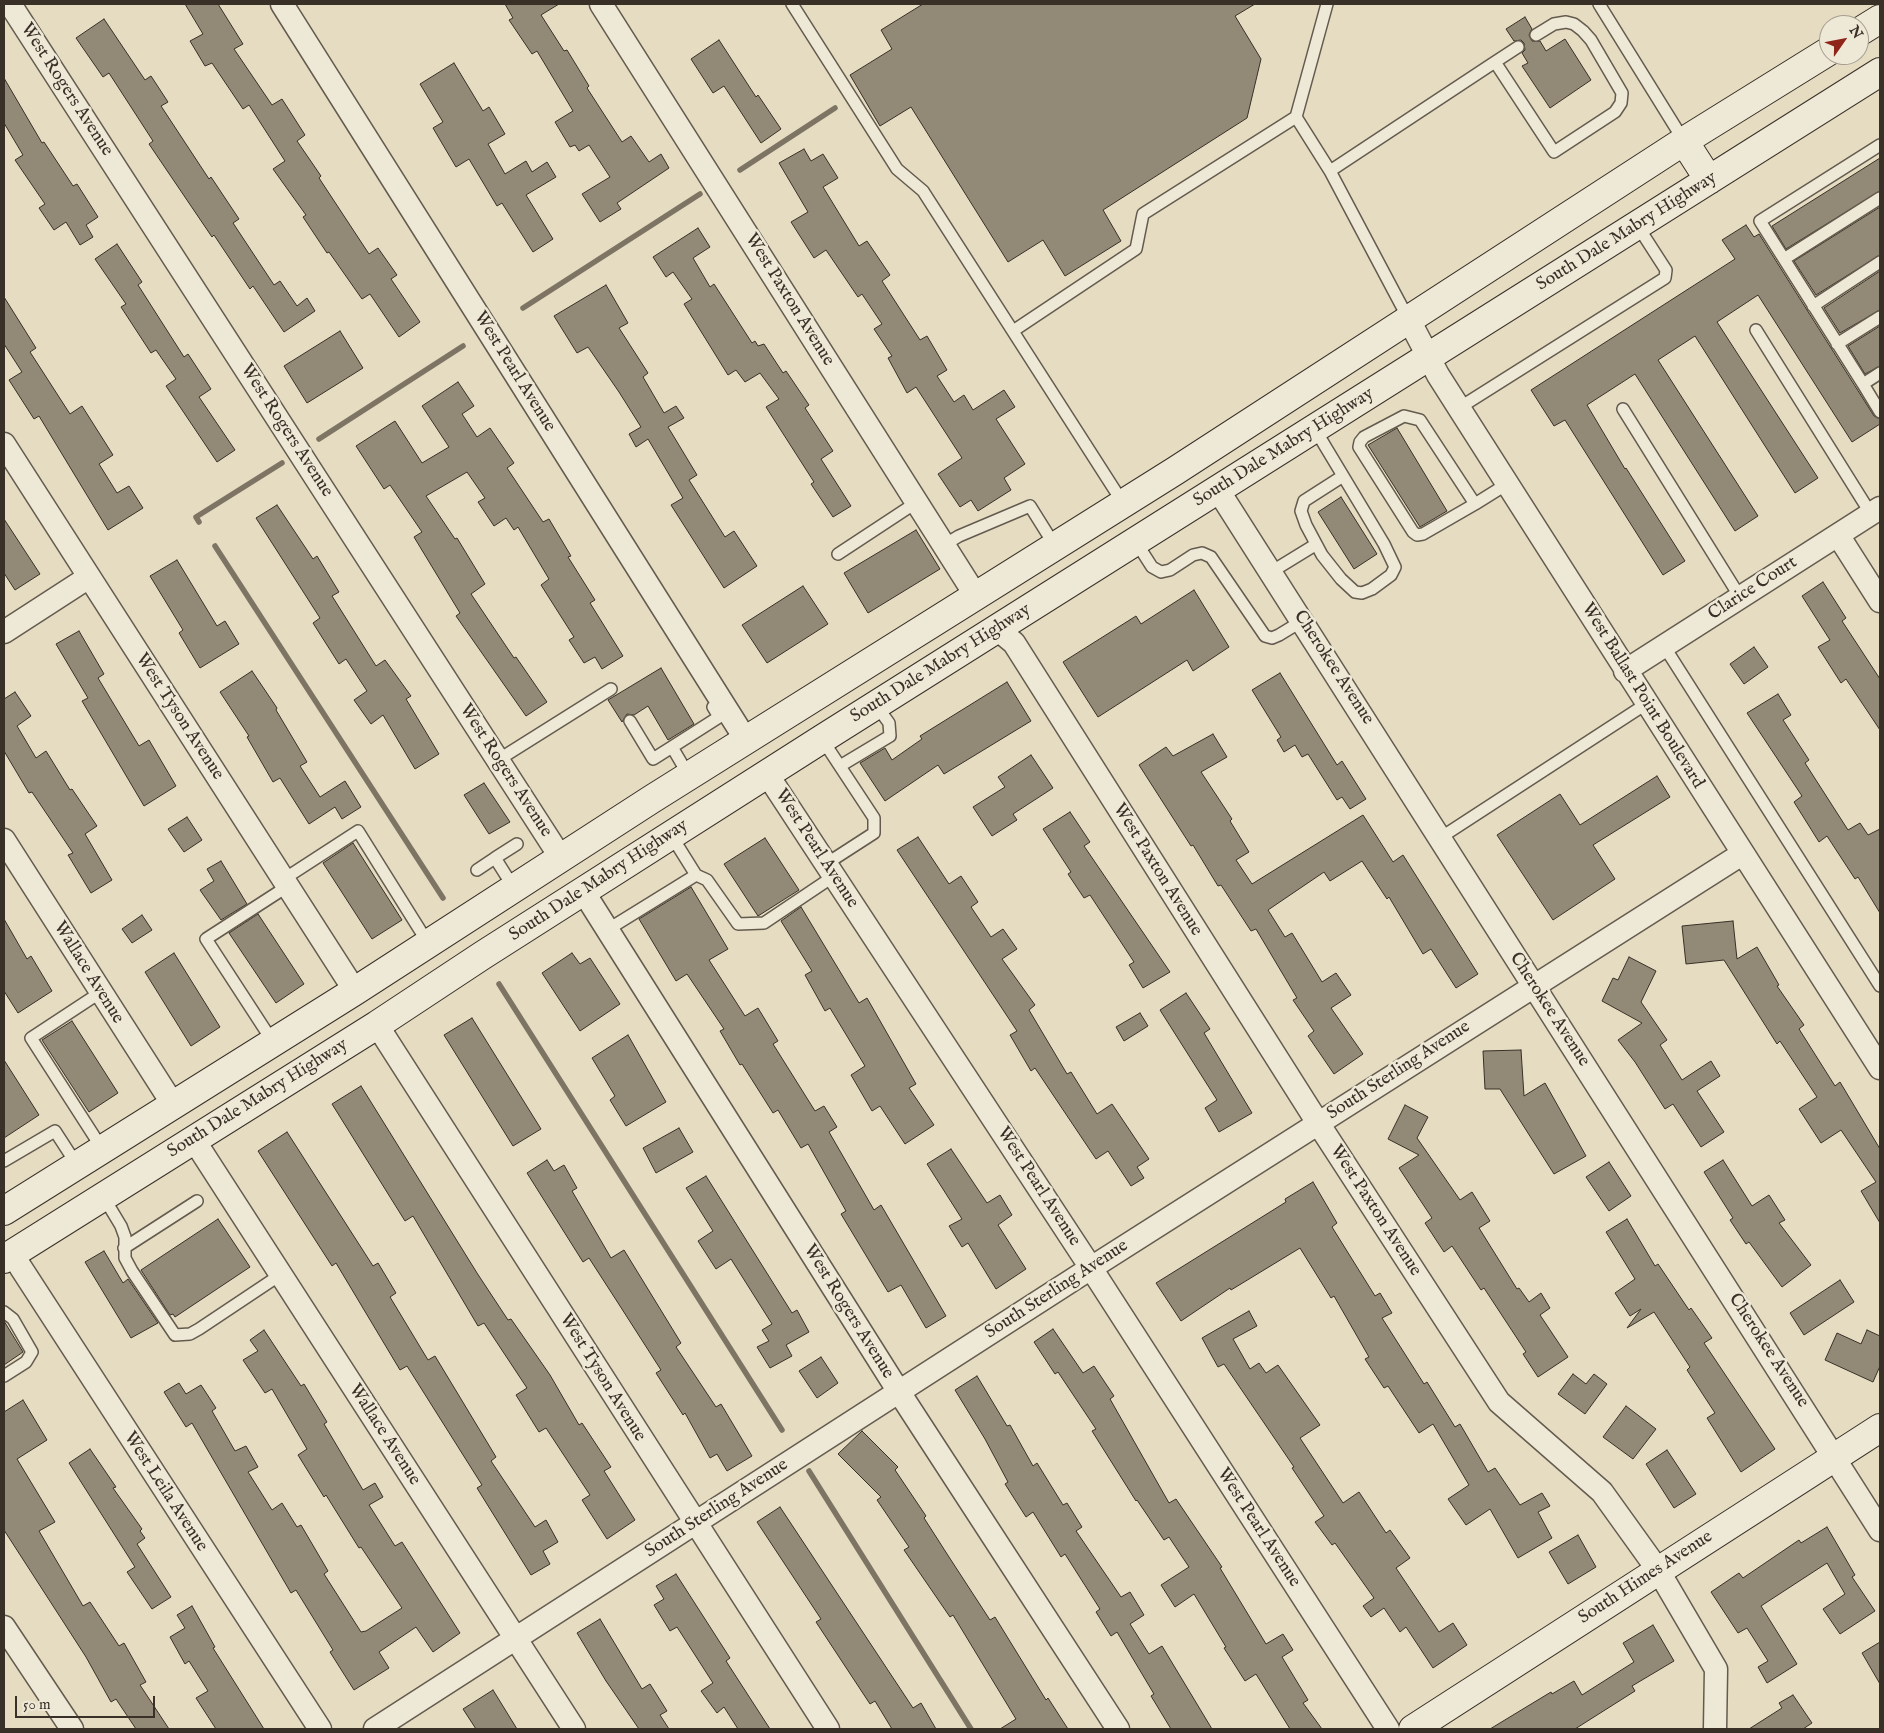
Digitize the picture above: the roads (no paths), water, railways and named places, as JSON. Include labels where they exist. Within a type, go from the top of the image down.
[{"type":"main road","points":[[1869,26],[1880,19]]},
{"type":"main road","points":[[4,1211],[174,1106],[652,799],[1123,503],[1819,57]]},
{"type":"main road","name":"South Dale Mabry Highway","points":[[8,1256],[378,1025],[483,955],[822,739],[1880,72]]},
{"type":"main road","points":[[1684,142],[1709,180]]},
{"type":"main road","points":[[997,629],[999,613],[1011,596],[1063,541]]},
{"type":"main road","points":[[903,688],[970,628],[980,611],[976,596]]},
{"type":"main road","points":[[583,891],[583,873],[588,860],[652,799]]},
{"type":"main road","points":[[483,955],[554,890],[564,874],[561,858]]},
{"type":"main road","points":[[194,1140],[195,1124],[206,1106],[273,1042]]},
{"type":"main road","points":[[103,1196],[162,1140],[175,1123],[174,1106]]},
{"type":"main road","name":"South Himes Avenue","points":[[1413,1729],[1880,1428]]},
{"type":"street","name":"West Rogers Avenue","points":[[10,4],[561,858]]},
{"type":"street","name":"West Pearl Avenue","points":[[282,4],[746,740]]},
{"type":"street","name":"West Paxton Avenue","points":[[602,4],[976,596]]},
{"type":"street","name":"West Ballast Point Boulevard","points":[[1409,320],[1459,408],[1646,704],[1880,1068]]},
{"type":"street","name":"West Tyson Avenue","points":[[4,444],[355,991]]},
{"type":"street","name":"Cherokee Avenue","points":[[1218,490],[1880,1530]]},
{"type":"street","name":"Clarice Court","points":[[1625,671],[1876,511]]},
{"type":"street","points":[[1838,535],[1880,601]]},
{"type":"street","points":[[4,632],[90,577]]},
{"type":"street","name":"West Paxton Avenue","points":[[997,629],[1014,643],[1318,1123],[1499,1402],[1602,1492],[1658,1570],[1716,1669],[1714,1729]]},
{"type":"street","name":"West Pearl Avenue","points":[[767,774],[1091,1268],[1388,1729]]},
{"type":"street","name":"Wallace Avenue","points":[[4,840],[174,1106]]},
{"type":"street","name":"South Sterling Avenue","points":[[375,1729],[1091,1268],[1742,854]]},
{"type":"street","name":"West Rogers Avenue","points":[[583,891],[898,1392],[1118,1729]]},
{"type":"street","name":"West Tyson Avenue","points":[[378,1025],[694,1523],[828,1729]]},
{"type":"street","name":"Wallace Avenue","points":[[194,1140],[574,1729]]},
{"type":"street","name":"West Leila Avenue","points":[[8,1256],[320,1729]]},
{"type":"street","points":[[4,1627],[72,1729]]},
{"type":"lane","points":[[792,4],[898,169],[923,191],[1123,503]]},
{"type":"lane","points":[[1013,331],[1136,249],[1143,214],[1296,117],[1327,4]]},
{"type":"lane","points":[[1599,4],[1684,142]]},
{"type":"lane","points":[[1495,62],[1554,152],[1615,112],[1621,103],[1622,93],[1591,40],[1582,31],[1574,24],[1566,22],[1554,24],[1536,35]]},
{"type":"lane","points":[[1330,171],[1518,47]]},
{"type":"lane","points":[[1296,117],[1330,171],[1409,320]]},
{"type":"lane","points":[[1880,145],[1760,221],[1880,412]]},
{"type":"lane","points":[[1784,259],[1880,198]]},
{"type":"lane","points":[[1459,408],[1665,278],[1666,270],[1637,225]]},
{"type":"lane","points":[[1813,306],[1880,262]]},
{"type":"lane","points":[[1837,344],[1880,317]]},
{"type":"lane","points":[[1756,330],[1876,511]]},
{"type":"lane","points":[[1863,384],[1880,373]]},
{"type":"lane","points":[[1623,409],[1740,597]]},
{"type":"lane","points":[[1475,504],[1420,420],[1404,416],[1364,437],[1360,442],[1359,447],[1413,532],[1417,534],[1423,534],[1475,504],[1507,484]]},
{"type":"lane","points":[[1315,429],[1384,544],[1394,571],[1372,589],[1362,593],[1355,592],[1341,579],[1315,545],[1306,525],[1301,505],[1304,501],[1343,476]]},
{"type":"lane","points":[[838,554],[917,502]]},
{"type":"lane","points":[[944,545],[959,536],[1030,506],[1063,541]]},
{"type":"lane","points":[[1136,542],[1152,567],[1161,572],[1170,570],[1193,555],[1202,553],[1211,557],[1257,628],[1265,636],[1272,638],[1279,635],[1302,620]]},
{"type":"lane","points":[[1271,572],[1315,545]]},
{"type":"lane","points":[[1664,646],[1880,986]]},
{"type":"lane","points":[[630,721],[653,759],[719,717],[682,658],[690,652]]},
{"type":"lane","points":[[498,760],[611,688]]},
{"type":"lane","points":[[1440,838],[1646,704]]},
{"type":"lane","points":[[840,766],[890,736],[888,723],[876,705]]},
{"type":"lane","points":[[672,835],[696,875],[707,880],[738,924],[764,923],[874,833],[874,818],[822,739]]},
{"type":"lane","points":[[672,747],[689,776]]},
{"type":"lane","points":[[273,1042],[206,939],[358,831],[428,943]]},
{"type":"lane","points":[[477,870],[517,844]]},
{"type":"lane","points":[[495,858],[514,888]]},
{"type":"lane","points":[[607,930],[696,875]]},
{"type":"lane","points":[[101,992],[31,1038],[103,1150]]},
{"type":"lane","points":[[4,1162],[55,1131],[77,1165]]},
{"type":"lane","points":[[103,1196],[121,1226],[125,1237],[124,1248],[126,1258],[132,1271],[175,1335],[190,1334],[199,1329],[280,1274]]},
{"type":"lane","points":[[124,1248],[197,1201]]},
{"type":"lane","points":[[4,1312],[13,1319],[32,1352],[26,1362],[4,1376]]},
{"type":"waterway","points":[[740,170],[835,108]]},
{"type":"waterway","points":[[523,308],[700,194]]},
{"type":"waterway","points":[[319,439],[463,346]]},
{"type":"waterway","points":[[199,522],[196,517],[282,463]]},
{"type":"waterway","points":[[215,546],[443,898]]},
{"type":"waterway","points":[[499,984],[782,1430]]},
{"type":"waterway","points":[[809,1471],[971,1729]]}]
